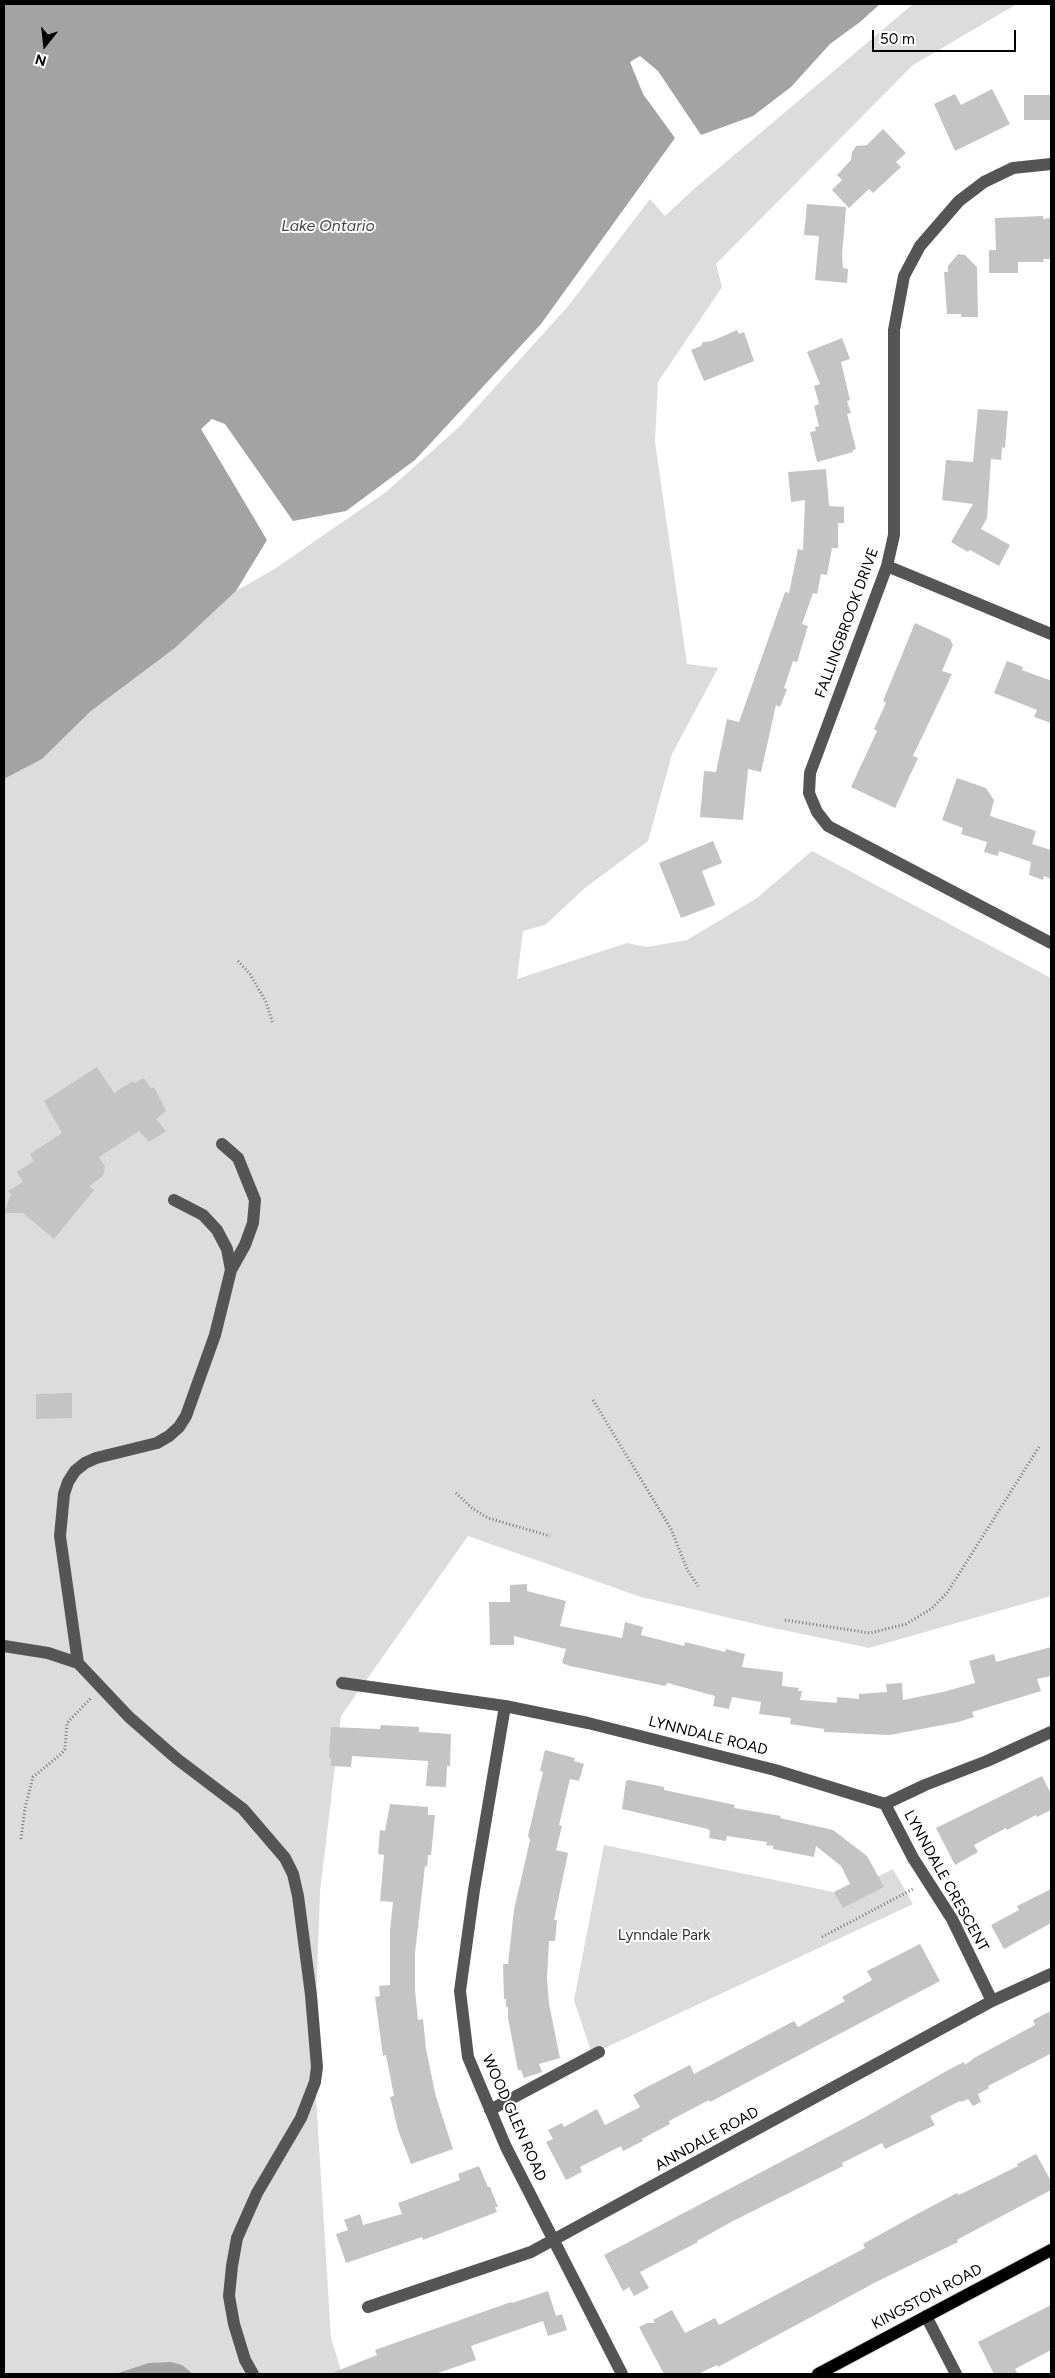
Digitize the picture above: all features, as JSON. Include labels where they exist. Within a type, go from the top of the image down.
[{"type":"main road","name":"KINGSTON ROAD","points":[[818,2374],[1051,2250]]},
{"type":"street","name":"FALLINGBROOK DRIVE","points":[[1051,164],[1013,168],[984,182],[959,201],[920,246],[904,276],[894,330],[894,535],[887,566],[810,773],[809,793],[817,812],[828,826],[1051,943]]},
{"type":"street","points":[[887,566],[1051,634]]},
{"type":"street","points":[[78,1663],[60,1536],[64,1494],[68,1482],[75,1471],[84,1463],[96,1458],[157,1443],[179,1427],[186,1416],[216,1335],[231,1270],[245,1245],[253,1223],[255,1200],[238,1158],[222,1144]]},
{"type":"street","points":[[174,1200],[203,1215],[218,1230],[227,1250],[231,1270]]},
{"type":"street","points":[[4,1646],[48,1653],[78,1663],[101,1689],[177,1759],[243,1810],[286,1858],[293,1874],[298,1896],[311,1995],[317,2067],[315,2082],[300,2118],[257,2193],[237,2238],[229,2296],[234,2324],[245,2360],[253,2374]]},
{"type":"street","name":"LYNNDALE ROAD","points":[[342,1683],[505,1706],[588,1723],[775,1770],[885,1804]]},
{"type":"street","name":"WOOD GLEN ROAD","points":[[505,1706],[474,1890],[460,1991],[468,2057],[506,2147],[622,2374]]},
{"type":"street","points":[[885,1804],[925,1785],[987,1762],[1051,1732]]},
{"type":"street","name":"LYNNDALE CRESCENT","points":[[885,1804],[928,1881],[952,1919],[992,2001]]},
{"type":"street","name":"ANNDALE ROAD","points":[[368,2308],[531,2252],[992,2001],[1051,1974]]},
{"type":"street","points":[[490,2110],[599,2052]]},
{"type":"street","points":[[926,2316],[956,2374]]},
{"type":"path","points":[[238,961],[250,974],[266,1002],[273,1024]]},
{"type":"path","points":[[593,1400],[671,1529],[688,1571],[698,1586]]},
{"type":"path","points":[[785,1620],[870,1633],[906,1624],[932,1609],[947,1593],[1039,1447]]},
{"type":"path","points":[[456,1493],[472,1508],[488,1518],[550,1536]]},
{"type":"path","points":[[21,1839],[25,1808],[33,1777],[62,1754],[65,1749],[67,1724],[101,1689]]},
{"type":"path","points":[[822,1937],[928,1881]]},
{"type":"green space","points":[[913,4],[1017,4],[913,65],[716,264],[722,287],[658,382],[655,442],[687,664],[718,668],[672,754],[648,841],[585,888],[545,925],[523,931],[517,979],[627,943],[647,947],[687,940],[757,898],[812,851],[1051,978],[1051,1596],[869,1648],[641,1597],[468,1536],[341,1716],[320,1892],[314,2064],[331,2338],[342,2374],[4,2374],[4,779],[42,759],[91,711],[175,648],[236,591],[276,568],[386,492],[459,427],[569,305],[650,199],[665,216],[694,189]]},
{"type":"green space","name":"Lynndale Park","points":[[604,1845],[843,1894],[893,1869],[913,1904],[592,2054],[574,2000]]},
{"type":"water","name":"Lake Ontario","points":[[4,4],[880,4],[860,22],[830,44],[791,87],[753,116],[701,135],[658,71],[640,56],[630,62],[643,94],[675,138],[541,324],[415,460],[346,511],[293,521],[225,424],[212,419],[201,429],[267,540],[236,591],[175,648],[91,711],[42,759],[4,779]]},
{"type":"water","points":[[171,2362],[182,2365],[193,2374],[115,2374],[149,2363]]},
{"type":"building","points":[[992,89],[1010,124],[955,151],[934,104],[955,94],[961,105]]},
{"type":"building","points":[[1024,95],[1051,95],[1051,120],[1024,120]]},
{"type":"building","points":[[883,129],[906,153],[896,162],[901,167],[873,193],[869,189],[849,208],[832,190],[842,180],[837,175],[851,160],[852,152],[856,146],[867,145]]},
{"type":"building","points":[[807,204],[846,207],[842,256],[843,268],[848,269],[847,283],[815,280],[819,236],[804,235]]},
{"type":"building","points":[[1043,216],[1043,219],[1051,218],[1051,259],[1043,259],[1044,262],[1018,262],[1018,273],[989,273],[989,250],[996,250],[995,218]]},
{"type":"building","points":[[958,254],[965,255],[977,267],[978,317],[961,317],[961,314],[947,314],[944,272],[948,272],[948,266]]},
{"type":"building","points":[[737,330],[739,334],[744,332],[754,361],[704,381],[691,350],[701,346],[703,342],[712,341]]},
{"type":"building","points":[[842,338],[850,359],[841,362],[850,400],[847,401],[851,413],[847,414],[856,449],[853,452],[817,462],[810,432],[816,431],[815,427],[819,426],[814,406],[819,404],[814,386],[820,384],[807,352]]},
{"type":"building","points":[[978,409],[1008,411],[1005,448],[1002,447],[1001,460],[991,459],[987,518],[981,529],[1010,545],[999,566],[951,542],[973,504],[942,500],[946,460],[973,462]]},
{"type":"building","points":[[826,469],[829,506],[844,507],[844,523],[838,523],[838,548],[832,548],[827,575],[821,574],[817,594],[813,593],[802,624],[808,626],[797,662],[793,661],[784,688],[787,689],[780,707],[776,705],[761,772],[748,769],[743,820],[700,817],[704,771],[716,772],[727,719],[739,722],[785,592],[789,593],[798,549],[803,550],[805,500],[791,502],[788,472]]},
{"type":"building","points":[[915,623],[950,639],[953,645],[942,671],[952,674],[913,756],[918,758],[895,808],[851,787],[877,731],[874,729],[886,703],[883,701]]},
{"type":"building","points":[[1007,661],[1023,667],[1022,670],[1049,680],[1051,677],[1051,723],[1034,717],[1037,710],[994,693]]},
{"type":"building","points":[[957,778],[986,788],[994,800],[990,816],[1036,831],[1032,844],[1051,850],[1051,879],[1044,876],[1043,880],[1029,875],[1031,862],[999,851],[998,856],[984,852],[987,842],[961,834],[963,828],[942,820]]},
{"type":"building","points":[[713,841],[722,863],[702,871],[715,905],[681,918],[659,863]]},
{"type":"building","points":[[97,1067],[114,1093],[133,1081],[134,1083],[144,1078],[151,1089],[154,1087],[166,1111],[156,1119],[166,1131],[149,1142],[139,1131],[99,1157],[105,1167],[103,1176],[89,1186],[94,1190],[54,1239],[23,1213],[4,1213],[11,1194],[8,1191],[23,1182],[17,1172],[34,1161],[30,1154],[62,1133],[44,1101]]},
{"type":"building","points":[[72,1393],[72,1418],[36,1419],[36,1394]]},
{"type":"building","points":[[527,1584],[527,1591],[566,1601],[560,1626],[622,1638],[625,1622],[643,1627],[641,1635],[684,1646],[685,1642],[725,1652],[726,1649],[745,1654],[742,1667],[783,1672],[782,1686],[799,1688],[798,1691],[802,1691],[800,1700],[837,1703],[837,1697],[859,1699],[859,1694],[887,1692],[886,1684],[902,1683],[903,1700],[943,1692],[975,1683],[969,1661],[994,1654],[996,1662],[1051,1647],[1051,1676],[1037,1679],[1041,1691],[972,1712],[974,1717],[958,1722],[890,1735],[824,1732],[824,1729],[790,1724],[791,1718],[759,1714],[761,1702],[732,1697],[729,1709],[713,1706],[715,1696],[668,1683],[665,1686],[570,1666],[562,1663],[566,1649],[514,1636],[514,1645],[490,1645],[489,1602],[510,1602],[510,1585]]},
{"type":"building","points":[[381,1725],[419,1727],[419,1732],[451,1734],[450,1766],[447,1766],[446,1787],[426,1786],[428,1761],[352,1756],[351,1767],[331,1766],[331,1758],[329,1757],[331,1727],[380,1729]]},
{"type":"building","points":[[545,1750],[575,1758],[574,1761],[584,1764],[579,1781],[570,1779],[559,1825],[562,1826],[556,1850],[568,1853],[554,1920],[557,1920],[555,1941],[549,1941],[547,1978],[549,2004],[560,2058],[539,2064],[542,2072],[524,2078],[521,2070],[518,2070],[508,2018],[508,2007],[506,2007],[506,1999],[504,1999],[503,1964],[508,1964],[514,1910],[530,1840],[528,1836],[543,1772],[540,1771]]},
{"type":"building","points":[[1042,1776],[1051,1794],[1051,1810],[1037,1817],[1036,1815],[1007,1830],[1006,1828],[974,1845],[978,1852],[955,1865],[936,1828]]},
{"type":"building","points":[[626,1781],[664,1787],[664,1790],[735,1805],[734,1808],[781,1816],[780,1818],[833,1830],[867,1856],[884,1887],[843,1908],[834,1892],[850,1884],[841,1866],[816,1846],[814,1857],[773,1849],[773,1846],[766,1845],[767,1842],[727,1836],[726,1841],[709,1838],[710,1831],[708,1829],[622,1809]]},
{"type":"building","points":[[390,1804],[428,1807],[428,1815],[435,1815],[431,1855],[428,1855],[427,1867],[425,1866],[415,1953],[415,1990],[418,2020],[423,2019],[426,2049],[436,2097],[453,2149],[411,2164],[398,2130],[390,2097],[394,2096],[386,2055],[383,2056],[375,1997],[380,1996],[379,1986],[390,1985],[390,1930],[393,1902],[380,1901],[384,1855],[378,1854],[380,1830],[385,1831]]},
{"type":"building","points":[[1051,1889],[1051,1923],[1004,1949],[991,1925],[1019,1910],[1017,1906]]},
{"type":"building","points":[[920,1944],[940,1981],[710,2102],[709,2100],[669,2121],[670,2124],[642,2139],[643,2141],[623,2151],[621,2146],[580,2167],[582,2172],[566,2180],[546,2142],[553,2139],[548,2130],[562,2123],[564,2127],[597,2109],[605,2125],[640,2107],[633,2095],[645,2088],[690,2065],[694,2074],[794,2021],[798,2027],[845,2001],[842,1997],[872,1980],[867,1971]]},
{"type":"building","points":[[1051,2011],[1051,2056],[1050,2054],[988,2086],[989,2088],[978,2094],[981,2102],[973,2106],[968,2099],[960,2101],[930,2116],[935,2125],[885,2149],[882,2143],[842,2163],[843,2166],[733,2221],[698,2242],[640,2272],[649,2288],[634,2296],[629,2287],[623,2291],[604,2255],[864,2118],[950,2069],[964,2062],[965,2065],[974,2058],[1035,2025],[1033,2020]]},
{"type":"building","points":[[1036,2154],[1051,2181],[1051,2190],[964,2236],[957,2240],[958,2242],[878,2281],[718,2367],[717,2365],[698,2374],[664,2374],[639,2327],[647,2323],[655,2323],[653,2320],[672,2310],[685,2333],[715,2318],[719,2325],[865,2248],[863,2244],[919,2213],[957,2193],[959,2195],[1018,2166],[1017,2164]]},
{"type":"building","points":[[479,2166],[498,2207],[495,2207],[497,2212],[423,2240],[422,2237],[346,2263],[336,2234],[348,2230],[344,2220],[360,2214],[363,2225],[402,2214],[398,2203],[460,2180],[458,2174]]},
{"type":"building","points":[[548,2291],[556,2316],[562,2314],[567,2330],[548,2336],[543,2321],[471,2346],[476,2360],[435,2374],[332,2374],[377,2355],[375,2350],[511,2302]]},
{"type":"building","points":[[1051,2305],[1051,2350],[1015,2369],[1018,2374],[994,2374],[978,2342]]}]
